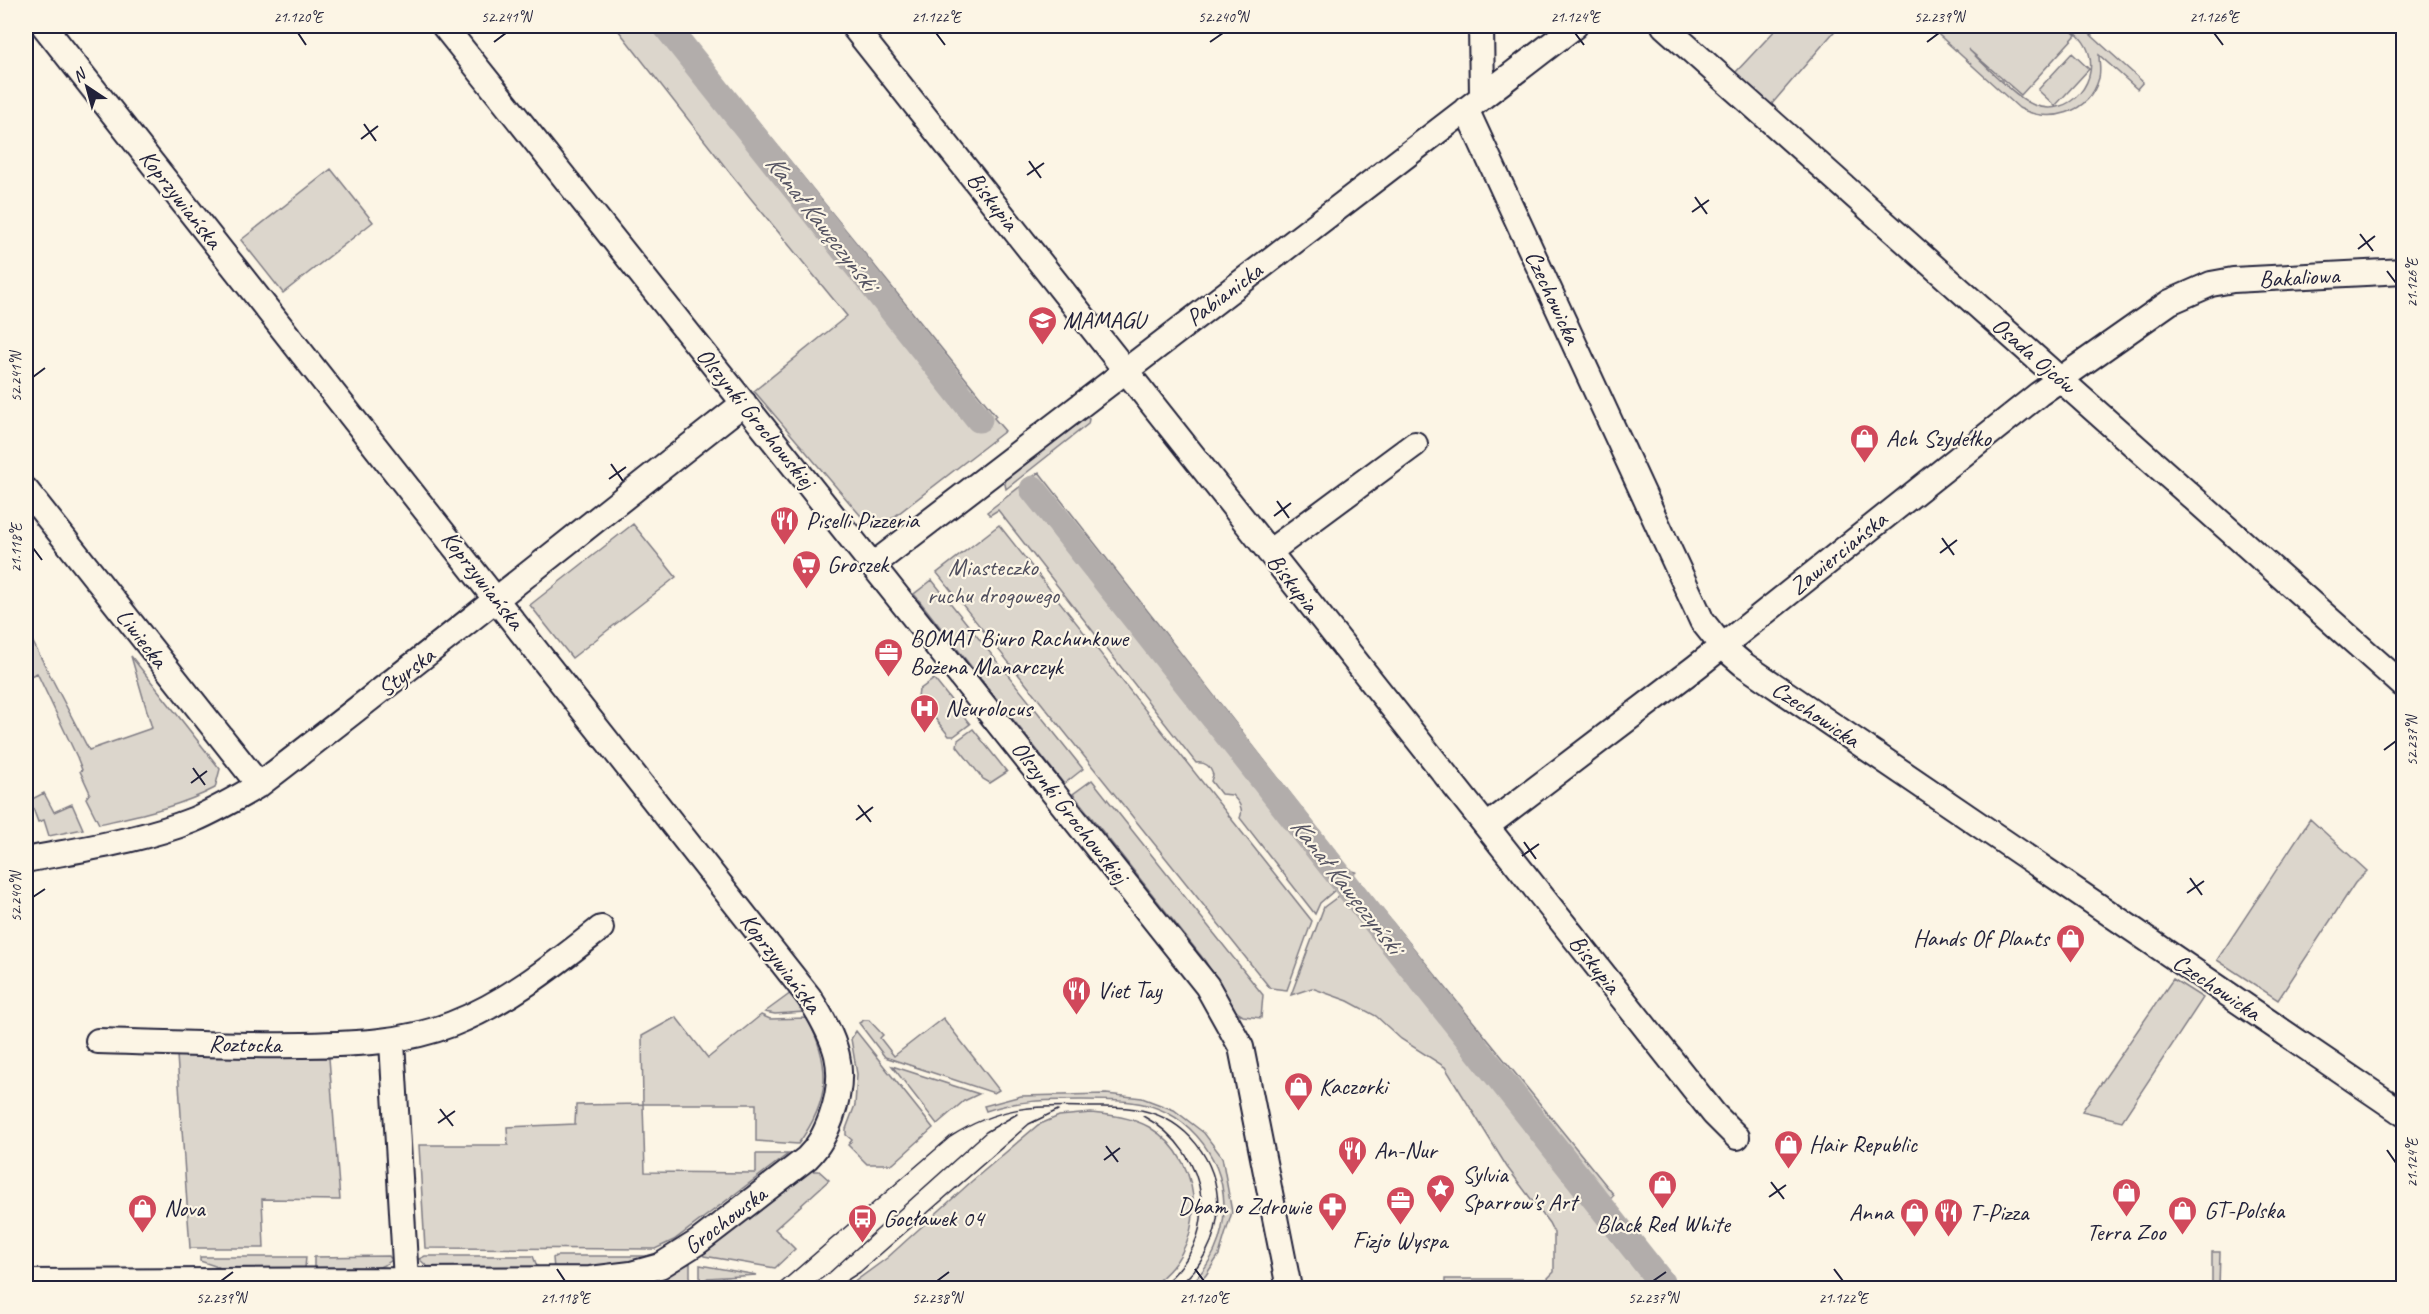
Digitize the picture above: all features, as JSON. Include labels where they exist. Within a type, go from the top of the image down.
[{"type":"street","name":"Koprzywiańska","points":[[44,26],[498,599],[809,997],[830,1030],[839,1060],[838,1097],[819,1146],[807,1158]]},
{"type":"street","name":"Olszynki Grochowskiej","points":[[444,26],[874,564],[1206,986],[1241,1047],[1289,1288]]},
{"type":"street","name":"Biskupia","points":[[853,26],[1721,1123],[1737,1137]]},
{"type":"street","points":[[1474,103],[1482,26]]},
{"type":"street","name":"Pabianicka","points":[[874,564],[1125,369],[1575,26]]},
{"type":"street","name":"Osada Ojców","points":[[1664,26],[2403,686]]},
{"type":"street","name":"Czechowicka","points":[[1474,103],[1697,610],[1710,633],[1753,671],[2403,1114]]},
{"type":"street","name":"Bakaliowa","points":[[2196,289],[2233,280],[2403,271]]},
{"type":"street","name":"Zawierciańska","points":[[1487,826],[1722,646],[2002,423],[2151,313],[2196,289]]},
{"type":"street","name":"Styrska","points":[[26,861],[123,840],[190,821],[259,785],[744,403]]},
{"type":"street","points":[[1269,552],[1415,444]]},
{"type":"street","name":"Liwiecka","points":[[26,490],[259,785]]},
{"type":"street","name":"Roztocka","points":[[98,1041],[280,1045],[392,1041],[452,1024],[490,1006],[517,991],[601,928]]},
{"type":"street","points":[[392,1041],[406,1280]]},
{"type":"street","name":"Grochowska","points":[[26,1282],[590,1279],[631,1274],[660,1266],[698,1242],[807,1158]]},
{"type":"green space","points":[[615,26],[681,26],[996,416],[994,418],[1005,431],[881,527],[877,528],[866,522],[754,391],[847,316],[730,173]]},
{"type":"green space","points":[[1779,26],[1839,26],[1771,105],[1735,73]]},
{"type":"green space","points":[[1929,26],[2066,26],[2076,35],[2021,95],[1968,49],[2009,88],[2034,105],[2047,108],[2060,106],[2071,101],[2087,83],[2090,59],[2086,46],[2068,26],[2081,26],[2143,82],[2137,89],[2099,55],[2099,78],[2087,100],[2077,108],[2055,115],[2031,113],[2019,108]]},
{"type":"green space","points":[[2072,53],[2089,69],[2055,106],[2038,90]]},
{"type":"green space","points":[[331,169],[373,222],[283,293],[241,240]]},
{"type":"green space","points":[[1086,416],[1089,419],[1088,424],[1006,489],[1004,479]]},
{"type":"green space","points":[[1039,472],[1351,871],[1356,872],[1320,903],[1315,914],[1240,818],[1241,809],[1237,800],[1232,795],[1221,794],[1211,781],[1213,775],[1209,767],[1196,763],[998,510],[990,515],[987,512]]},
{"type":"green space","points":[[633,524],[676,577],[572,658],[530,605]]},
{"type":"green space","name":"Miasteczko ruchu drogowego","points":[[999,525],[1312,921],[1287,990],[1270,988],[937,573]]},
{"type":"green space","points":[[932,580],[1083,769],[1064,784],[914,594]]},
{"type":"green space","points":[[26,629],[89,750],[152,728],[131,656],[220,769],[215,788],[173,805],[99,824],[86,798],[90,793],[80,771],[82,770],[77,757],[37,673],[26,678]]},
{"type":"green space","points":[[934,679],[970,724],[954,736],[949,736],[918,697],[919,690]]},
{"type":"green space","points":[[973,729],[1007,772],[990,783],[983,779],[957,746],[958,740]]},
{"type":"green space","points":[[1092,780],[1263,995],[1261,1018],[1243,1016],[1235,1011],[1205,961],[1073,794]]},
{"type":"green space","points":[[44,793],[54,812],[72,804],[83,829],[49,836],[44,820],[38,822],[30,800]]},
{"type":"green space","points":[[2310,819],[2367,871],[2355,883],[2278,1000],[2217,960]]},
{"type":"green space","points":[[1359,881],[1614,1195],[1609,1200],[1680,1288],[1445,1288],[1445,1279],[1547,1279],[1554,1272],[1554,1233],[1507,1167],[1445,1067],[1401,1039],[1376,1016],[1348,1001],[1312,988],[1291,995],[1324,907]]},
{"type":"green space","points":[[2173,979],[2203,998],[2122,1121],[2082,1111]]},
{"type":"green space","points":[[791,993],[804,1012],[775,1014],[765,1012]]},
{"type":"green space","points":[[761,1015],[770,1019],[807,1018],[821,1052],[824,1068],[822,1098],[809,1128],[798,1144],[756,1141],[756,1104],[643,1104],[642,1036],[676,1017],[708,1058]]},
{"type":"green space","points":[[943,1018],[999,1090],[994,1093],[885,1057],[859,1023],[869,1020],[883,1035],[880,1038],[894,1056]]},
{"type":"green space","points":[[856,1031],[933,1128],[893,1164],[867,1164],[848,1145],[852,1140],[846,1135],[846,1129],[855,1105],[857,1074],[851,1039]]},
{"type":"green space","points":[[177,1055],[329,1058],[340,1200],[262,1199],[264,1248],[190,1248]]},
{"type":"green space","points":[[892,1066],[979,1094],[964,1101],[937,1124]]},
{"type":"green space","points":[[1106,1094],[1142,1098],[1174,1110],[1204,1133],[1222,1157],[1232,1212],[1219,1255],[1194,1288],[1186,1288],[1203,1271],[1215,1250],[1222,1228],[1224,1204],[1222,1185],[1208,1150],[1183,1123],[1168,1113],[1150,1106],[1125,1101],[1033,1101],[986,1111],[984,1106],[1021,1096]]},
{"type":"green space","points":[[643,1104],[645,1172],[756,1173],[756,1154],[788,1154],[674,1240],[655,1249],[425,1248],[419,1145],[508,1145],[507,1127],[575,1124],[576,1105]]},
{"type":"green space","points":[[1091,1113],[1128,1119],[1149,1127],[1169,1143],[1183,1163],[1191,1185],[1193,1208],[1190,1232],[1181,1254],[1167,1273],[1147,1288],[846,1288],[887,1258],[1038,1125],[1059,1116]]},
{"type":"green space","points":[[809,1171],[819,1171],[829,1180],[775,1229],[795,1249],[775,1268],[704,1256],[703,1254]]},
{"type":"green space","points":[[2212,1252],[2220,1252],[2219,1288],[2212,1288]]},
{"type":"green space","points":[[389,1256],[392,1260],[376,1268],[355,1270],[314,1268],[314,1257]]},
{"type":"green space","points":[[425,1256],[533,1256],[538,1269],[438,1269],[428,1267],[419,1259]]},
{"type":"green space","points":[[556,1256],[651,1256],[616,1266],[554,1269],[553,1258]]},
{"type":"green space","points":[[200,1257],[306,1257],[305,1268],[227,1270],[200,1261]]},
{"type":"green space","points":[[690,1263],[690,1288],[630,1288],[661,1277]]},
{"type":"green space","points":[[700,1265],[757,1275],[708,1278],[700,1282]]},
{"type":"waterway","name":"Kanał Kawęczyński","points":[[666,26],[979,419]]},
{"type":"waterway","name":"Kanał Kawęczyński","points":[[1033,489],[1661,1282]]},
{"type":"tram line","points":[[775,1288],[950,1137],[1001,1113],[1051,1106],[1116,1107],[1141,1110],[1172,1123],[1196,1144],[1212,1173],[1218,1206],[1217,1218],[1206,1252],[1193,1271],[1176,1288]]},
{"type":"tram line","points":[[835,1288],[860,1272],[1029,1124],[1058,1110]]},
{"type":"tram line","points":[[808,1288],[828,1274],[986,1132],[1017,1114]]},
{"type":"tram line","points":[[1143,1116],[1166,1132],[1184,1152],[1195,1174],[1201,1198],[1200,1223],[1193,1246],[1179,1269],[1158,1288]]},
{"type":"place","name":"MAMAGU","points":[[1042,346]]},
{"type":"place","name":"Ach Szydełko","points":[[1865,464]]},
{"type":"place","name":"Piselli Pizzeria","points":[[785,546]]},
{"type":"place","name":"Groszek","points":[[806,590]]},
{"type":"place","name":"BOMAT Biuro Rachunkowe Bożena Manarczyk","points":[[889,678]]},
{"type":"place","name":"Neurolocus","points":[[924,734]]},
{"type":"place","name":"Hands Of Plants","points":[[2070,964]]},
{"type":"place","name":"Viet Tay","points":[[1076,1016]]},
{"type":"place","name":"Kaczorki","points":[[1298,1112]]},
{"type":"place","name":"Hair Republic","points":[[1788,1170]]},
{"type":"place","name":"An-Nur","points":[[1353,1176]]},
{"type":"place","name":"Black Red White","points":[[1663,1210]]},
{"type":"place","name":"Sylvia Sparrow's Art","points":[[1441,1214]]},
{"type":"place","name":"Terra Zoo","points":[[2126,1218]]},
{"type":"place","name":"Fizjo Wyspa","points":[[1400,1226]]},
{"type":"place","name":"Dbam o Zdrowie","points":[[1332,1232]]},
{"type":"place","name":"Nova","points":[[143,1234]]},
{"type":"place","name":"GT-Polska","points":[[2183,1236]]},
{"type":"place","name":"Anna","points":[[1914,1238]]},
{"type":"place","name":"T-Pizza","points":[[1948,1238]]},
{"type":"place","name":"Gocławek 04","points":[[862,1244]]}]
